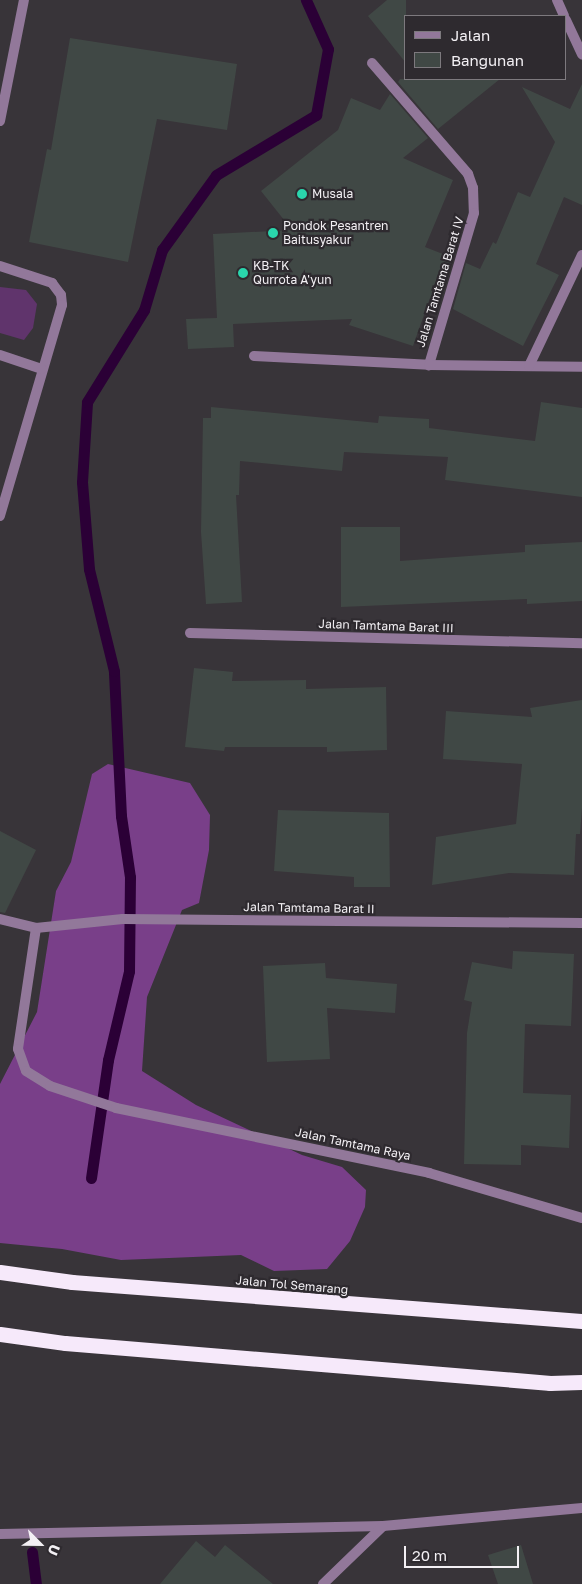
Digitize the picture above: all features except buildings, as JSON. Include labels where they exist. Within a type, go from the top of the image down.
[{"type":"highway","name":"Jalan Tol Semarang","points":[[0,1272],[72,1282],[582,1322]]},
{"type":"highway","points":[[0,1334],[65,1343],[550,1382],[582,1382]]},
{"type":"street","points":[[0,121],[24,0]]},
{"type":"street","points":[[557,0],[564,15]]},
{"type":"street","points":[[567,22],[582,55]]},
{"type":"street","name":"Jalan Tamtama Barat IV","points":[[372,63],[468,174],[473,188],[474,213],[429,364]]},
{"type":"street","points":[[529,366],[582,255]]},
{"type":"street","points":[[0,266],[52,283],[61,295],[62,305],[0,516]]},
{"type":"street","points":[[0,355],[42,369]]},
{"type":"street","name":"Jalan Tamtama Barat IV","points":[[254,356],[429,364],[582,367]]},
{"type":"street","name":"Jalan Tamtama Barat III","points":[[190,633],[582,643]]},
{"type":"street","name":"Jalan Tamtama Barat II","points":[[36,928],[123,918],[582,923]]},
{"type":"street","points":[[0,919],[36,928]]},
{"type":"street","name":"Jalan Tamtama Raya","points":[[36,928],[18,1049],[26,1070],[50,1086],[116,1108],[429,1172],[582,1218]]},
{"type":"street","points":[[0,1534],[383,1526],[582,1508]]},
{"type":"street","points":[[324,1584],[383,1526]]},
{"type":"shaded area","points":[[0,287],[26,290],[37,304],[33,328],[24,340],[0,333]]},
{"type":"shaded area","points":[[108,764],[190,783],[210,815],[209,850],[199,903],[182,910],[147,997],[142,1071],[196,1105],[302,1155],[342,1167],[366,1190],[365,1207],[350,1241],[327,1269],[274,1271],[241,1255],[121,1260],[62,1249],[0,1243],[0,1084],[37,1012],[56,891],[71,862],[92,774]]},
{"type":"waterway","points":[[91,1178],[108,1060],[129,971],[130,877],[121,816],[114,671],[89,569],[82,482],[87,402],[144,310],[162,250],[216,175],[316,115],[328,49],[306,0]]},
{"type":"waterway","points":[[32,1552],[36,1584]]},
{"type":"place","name":"Musala","points":[[302,194]]},
{"type":"place","name":"Pondok Pesantren Baitusyakur","points":[[273,233]]},
{"type":"place","name":"KB-TK Qurrota A'yun","points":[[243,273]]}]
